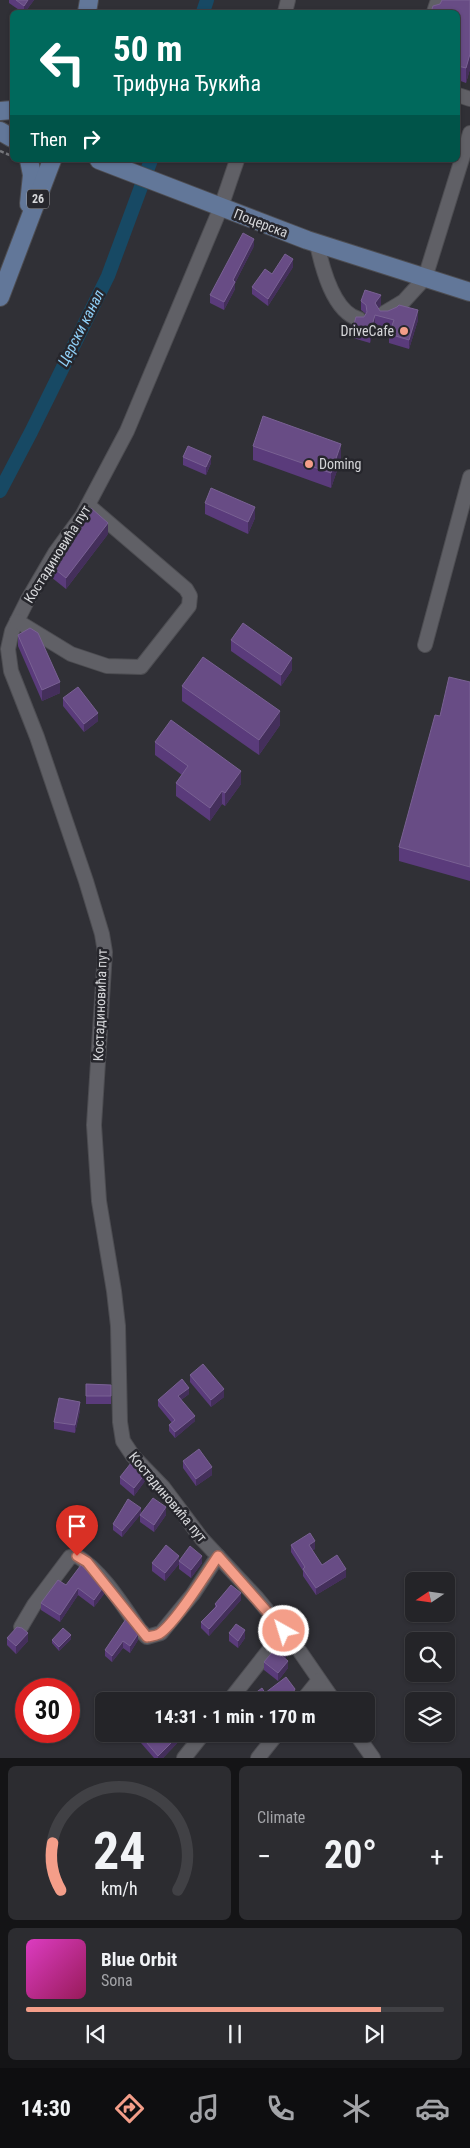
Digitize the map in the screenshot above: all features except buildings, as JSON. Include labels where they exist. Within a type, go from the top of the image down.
[{"type":"main road","points":[[24,238],[32,175],[29,162]]},
{"type":"main road","name":"26","points":[[0,297],[51,162]]},
{"type":"main road","name":"Поцерска","points":[[104,162],[317,244],[470,292]]},
{"type":"street","points":[[384,313],[404,301],[425,278],[470,132]]},
{"type":"street","name":"Костадиновића пут","points":[[236,162],[221,207],[127,431],[88,505],[54,553],[12,631],[8,649],[11,671],[40,746],[86,880],[102,934],[105,952],[94,1125],[99,1201],[118,1326],[120,1422],[123,1442],[133,1456],[163,1487],[202,1539],[284,1631],[328,1692]]},
{"type":"street","points":[[317,244],[324,271],[336,299],[344,312],[359,319]]},
{"type":"street","points":[[425,645],[470,476]]},
{"type":"street","points":[[17,621],[71,654],[107,666],[141,667],[189,606],[190,596],[186,589],[88,505]]},
{"type":"street","points":[[0,662],[8,649]]},
{"type":"street","points":[[21,1627],[34,1605],[70,1557],[77,1556],[87,1562],[140,1630],[147,1637],[155,1636],[160,1633],[184,1605],[218,1556]]},
{"type":"street","points":[[236,1692],[284,1631]]},
{"type":"street","points":[[309,1692],[319,1680]]},
{"type":"street","points":[[184,1758],[197,1742]]},
{"type":"street","points":[[258,1758],[271,1742]]},
{"type":"street","points":[[362,1742],[373,1758]]},
{"type":"waterway","name":"Церски канал","points":[[204,10],[207,0]]},
{"type":"waterway","name":"Церски канал","points":[[0,491],[108,276],[150,162]]},
{"type":"place","name":"DriveCafe","points":[[404,331]]},
{"type":"place","name":"Doming","points":[[309,464]]},
{"type":"route","points":[[77,1556],[87,1562],[147,1637],[155,1636],[167,1626],[193,1594],[218,1556],[257,1598],[284,1631]]}]
